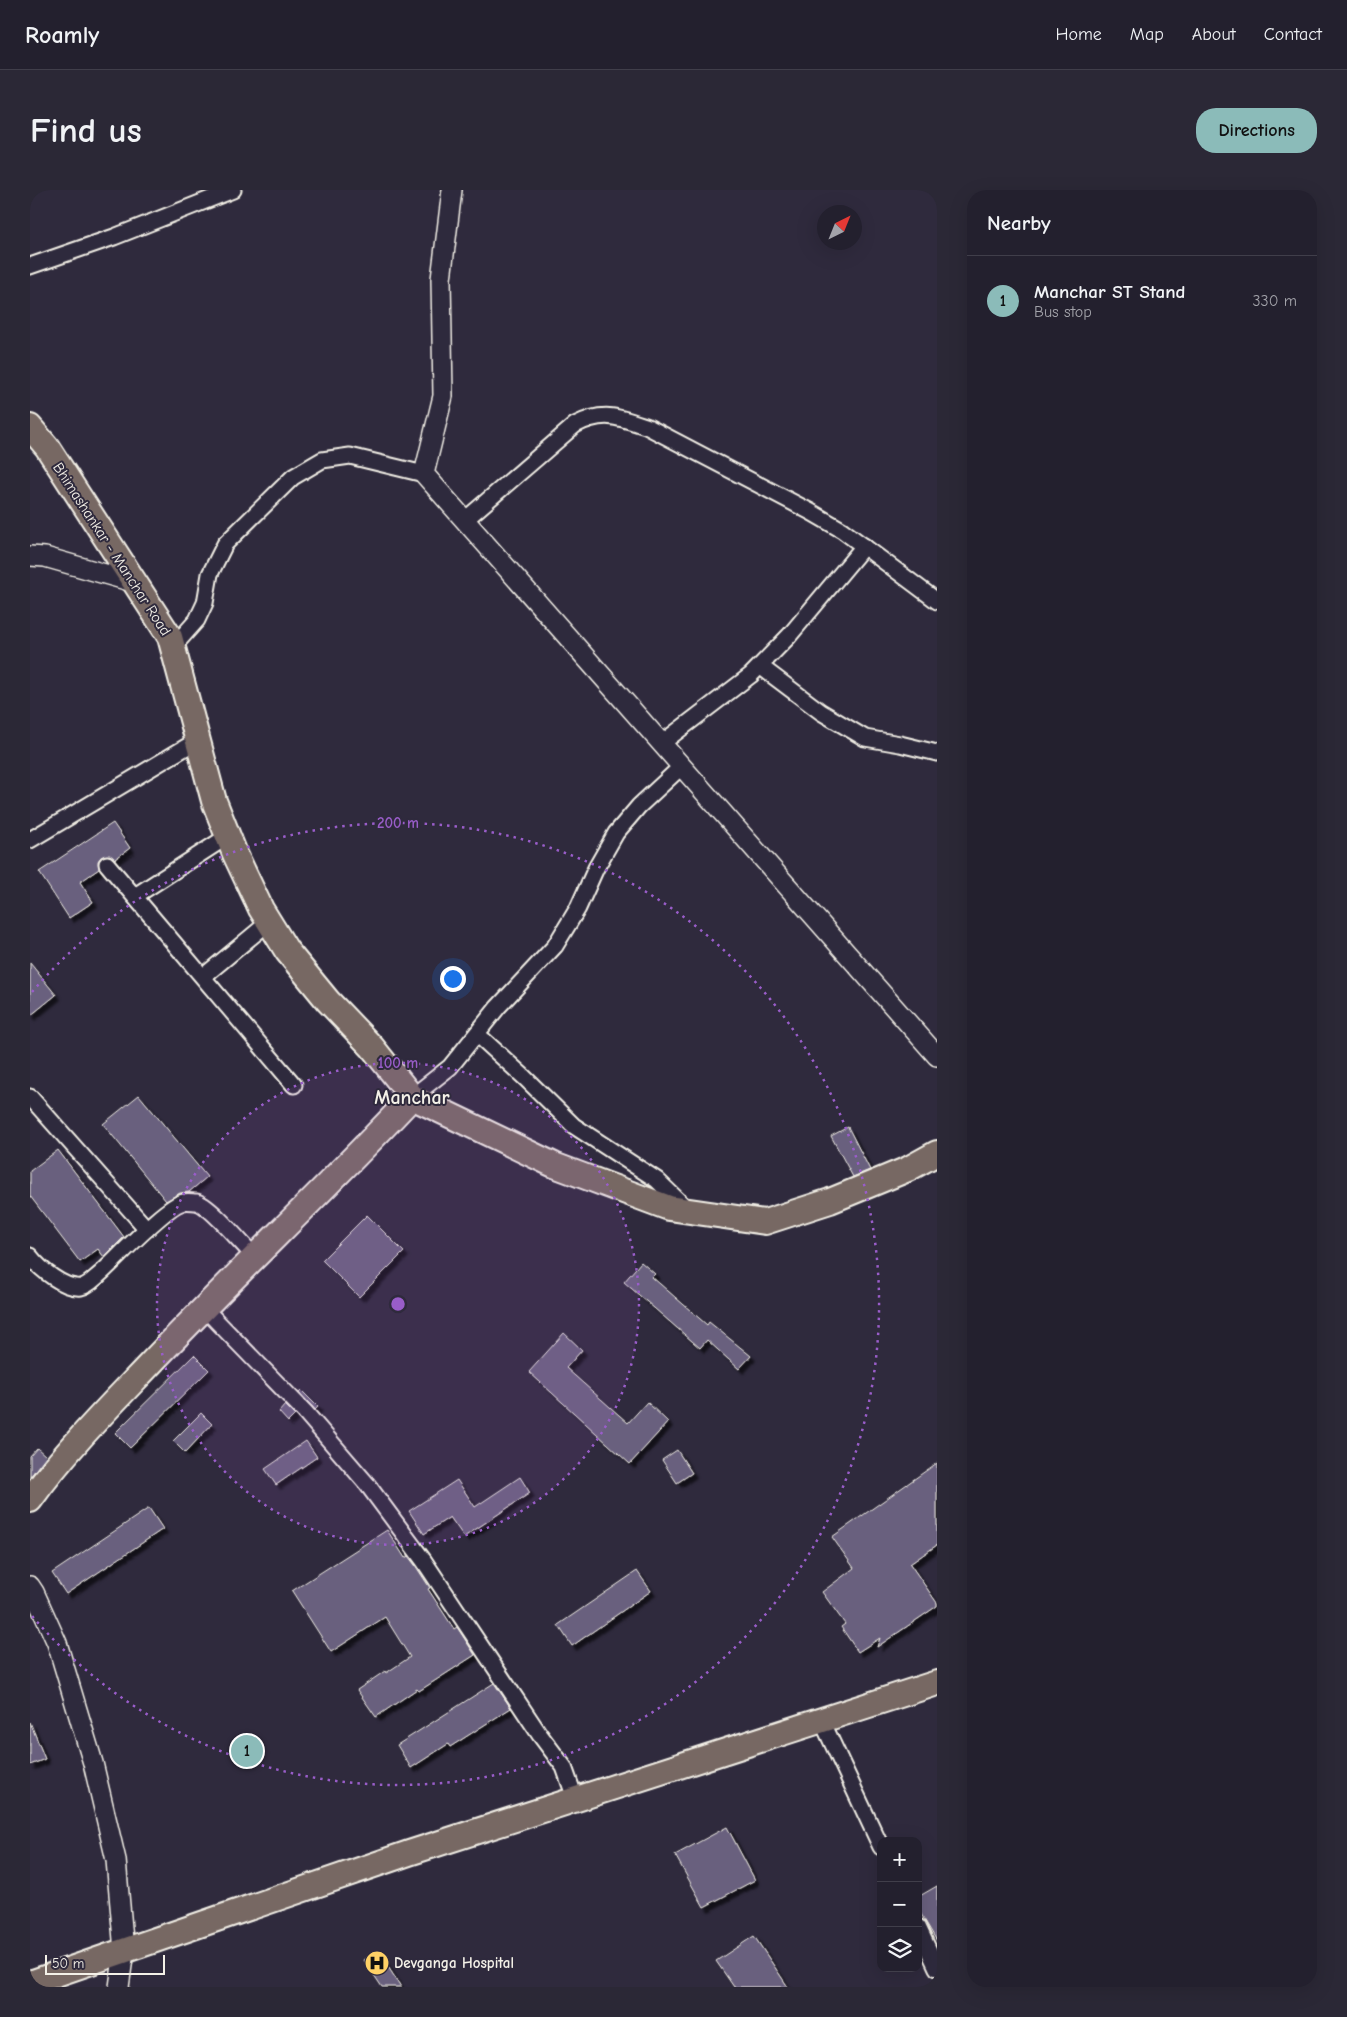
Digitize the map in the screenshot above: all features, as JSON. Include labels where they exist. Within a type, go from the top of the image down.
[{"type":"main road","name":"Bhimashankar - Manchar Road","points":[[30,427],[47,447],[170,637],[214,801],[235,854],[269,922],[287,952],[328,1001],[372,1046],[412,1097],[554,1165],[669,1208],[765,1222],[830,1201],[908,1169],[937,1153]]},
{"type":"main road","points":[[30,1500],[46,1477],[203,1307],[412,1097]]},
{"type":"main road","points":[[30,1984],[575,1798],[937,1683]]},
{"type":"street","points":[[30,266],[114,237],[233,190]]},
{"type":"street","points":[[424,474],[443,396],[442,290],[452,190]]},
{"type":"street","points":[[465,520],[575,425],[590,418],[605,416],[623,419],[648,427],[811,512],[864,546],[937,601]]},
{"type":"street","points":[[173,647],[197,620],[205,603],[210,574],[224,544],[293,477],[322,460],[350,456],[424,474],[937,1056]]},
{"type":"street","points":[[662,743],[751,675],[789,636],[864,546]]},
{"type":"street","points":[[30,556],[45,557],[133,582]]},
{"type":"street","points":[[760,666],[821,712],[865,738],[937,753]]},
{"type":"street","points":[[30,840],[198,740]]},
{"type":"street","points":[[412,1097],[450,1066],[498,1007],[555,946],[578,908],[596,868],[616,833],[639,806],[682,766]]},
{"type":"street","points":[[135,896],[228,836]]},
{"type":"street","points":[[107,864],[204,976],[294,1085]]},
{"type":"street","points":[[204,976],[269,922]]},
{"type":"street","points":[[477,1034],[574,1126],[657,1180],[690,1212]]},
{"type":"street","points":[[30,1097],[147,1229]]},
{"type":"street","points":[[30,1256],[52,1276],[68,1285],[82,1287],[91,1282],[168,1211],[184,1202],[198,1202],[212,1212],[254,1256]]},
{"type":"street","points":[[203,1307],[305,1412],[367,1484],[396,1522],[540,1735],[564,1767],[575,1798]]},
{"type":"street","points":[[30,1586],[57,1643],[93,1763],[116,1860],[124,1951],[119,1987]]},
{"type":"street","points":[[822,1721],[877,1838]]},
{"type":"street","points":[[922,1936],[937,1968]]},
{"type":"building","points":[[113,823],[130,848],[115,859],[110,855],[101,857],[98,861],[99,869],[80,882],[93,902],[69,918],[39,872]]},
{"type":"building","points":[[30,963],[56,995],[30,1016]]},
{"type":"building","points":[[139,1095],[207,1177],[189,1192],[180,1193],[166,1201],[103,1124]]},
{"type":"building","points":[[848,1127],[870,1170],[853,1177],[831,1136]]},
{"type":"building","points":[[58,1150],[124,1237],[104,1257],[98,1249],[80,1262],[30,1196],[30,1171]]},
{"type":"building","points":[[367,1215],[404,1252],[359,1297],[322,1260]]},
{"type":"building","points":[[641,1262],[655,1274],[652,1277],[707,1325],[709,1322],[751,1356],[739,1369],[707,1340],[700,1348],[624,1282]]},
{"type":"building","points":[[564,1333],[582,1350],[566,1368],[628,1423],[647,1402],[668,1422],[630,1464],[529,1372]]},
{"type":"building","points":[[194,1355],[209,1370],[130,1448],[115,1433]]},
{"type":"building","points":[[301,1390],[318,1407],[315,1410],[299,1392]]},
{"type":"building","points":[[285,1405],[295,1415],[288,1422],[279,1412]]},
{"type":"building","points":[[201,1413],[212,1424],[185,1453],[173,1441]]},
{"type":"building","points":[[306,1441],[317,1457],[276,1485],[265,1469]]},
{"type":"building","points":[[37,1448],[46,1456],[30,1477],[30,1456]]},
{"type":"building","points":[[677,1450],[692,1473],[677,1483],[662,1460]]},
{"type":"building","points":[[937,1463],[937,1545],[910,1564],[937,1603],[937,1606],[877,1647],[880,1638],[858,1652],[841,1627],[845,1624],[822,1592],[854,1568],[832,1537]]},
{"type":"building","points":[[520,1477],[530,1493],[464,1537],[450,1517],[424,1534],[409,1511],[457,1480],[475,1507]]},
{"type":"building","points":[[149,1508],[163,1529],[66,1594],[52,1573]]},
{"type":"building","points":[[387,1530],[405,1558],[408,1556],[415,1565],[454,1629],[457,1627],[475,1655],[419,1691],[417,1689],[376,1717],[357,1690],[410,1657],[385,1617],[331,1652],[292,1591]]},
{"type":"building","points":[[637,1571],[651,1591],[572,1646],[558,1625]]},
{"type":"building","points":[[494,1683],[511,1708],[450,1747],[448,1744],[411,1768],[397,1745]]},
{"type":"building","points":[[30,1722],[45,1759],[30,1765]]},
{"type":"building","points":[[727,1827],[755,1880],[704,1907],[675,1855]]},
{"type":"building","points":[[937,1886],[937,1941],[922,1916],[922,1895]]},
{"type":"building","points":[[754,1936],[788,1987],[734,1987],[716,1961]]},
{"type":"building","points":[[378,1951],[401,1987],[382,1987],[364,1960]]},
{"type":"place","name":"Manchar ST Stand","points":[[247,1751]]},
{"type":"place","name":"Devganga Hospital","points":[[377,1963]]},
{"type":"district","name":"Manchar","points":[[412,1097]]}]
